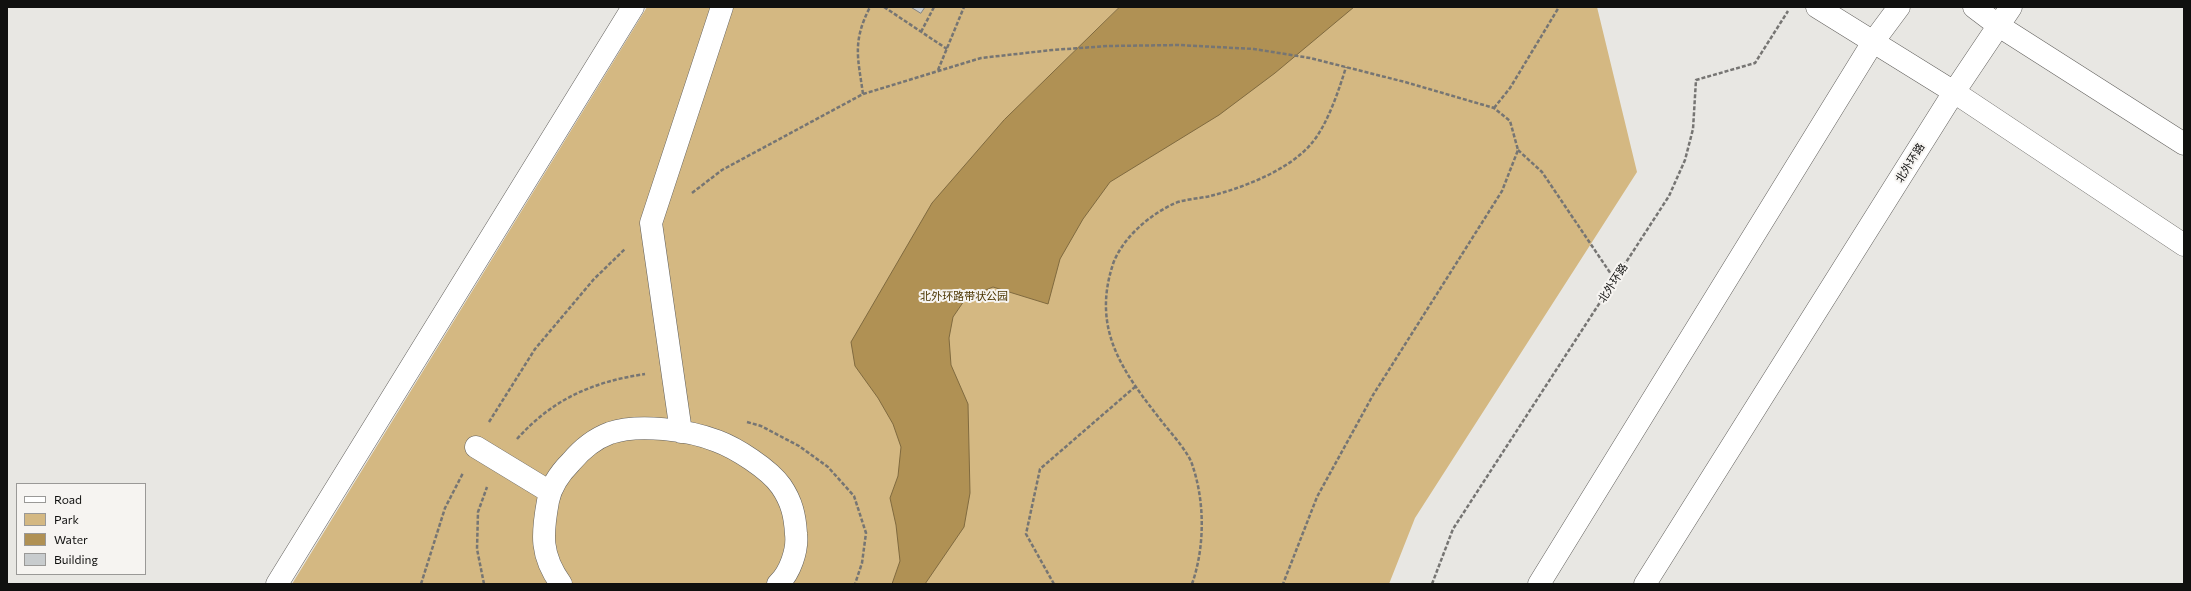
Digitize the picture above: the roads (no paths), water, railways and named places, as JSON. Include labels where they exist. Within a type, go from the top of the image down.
[{"type":"main road","points":[[277,584],[633,7]]},
{"type":"main road","points":[[681,432],[651,224],[722,7]]},
{"type":"main road","points":[[1817,7],[1954,92],[2184,245]]},
{"type":"main road","points":[[1539,584],[1873,42],[1899,7]]},
{"type":"main road","points":[[1974,7],[1999,26],[2184,144]]},
{"type":"main road","name":"北外环路","points":[[1645,584],[1954,92],[2011,7]]},
{"type":"main road","points":[[561,584],[550,569],[543,532],[550,492],[562,471],[582,449],[610,433],[642,428],[681,432],[717,441],[752,460],[780,486],[794,512],[797,545],[784,579],[778,584]]},
{"type":"main road","points":[[476,447],[550,492]]},
{"type":"water","points":[[1120,7],[1354,7],[1275,73],[1219,115],[1110,182],[1083,219],[1060,259],[1048,304],[993,287],[966,298],[953,317],[949,338],[951,365],[968,404],[970,493],[964,527],[925,584],[892,584],[900,561],[896,525],[890,498],[898,476],[901,447],[893,424],[878,398],[855,366],[851,342],[932,203],[1004,120]]},
{"type":"park label","name":"北外环路带状公园","points":[[964,296]]}]
